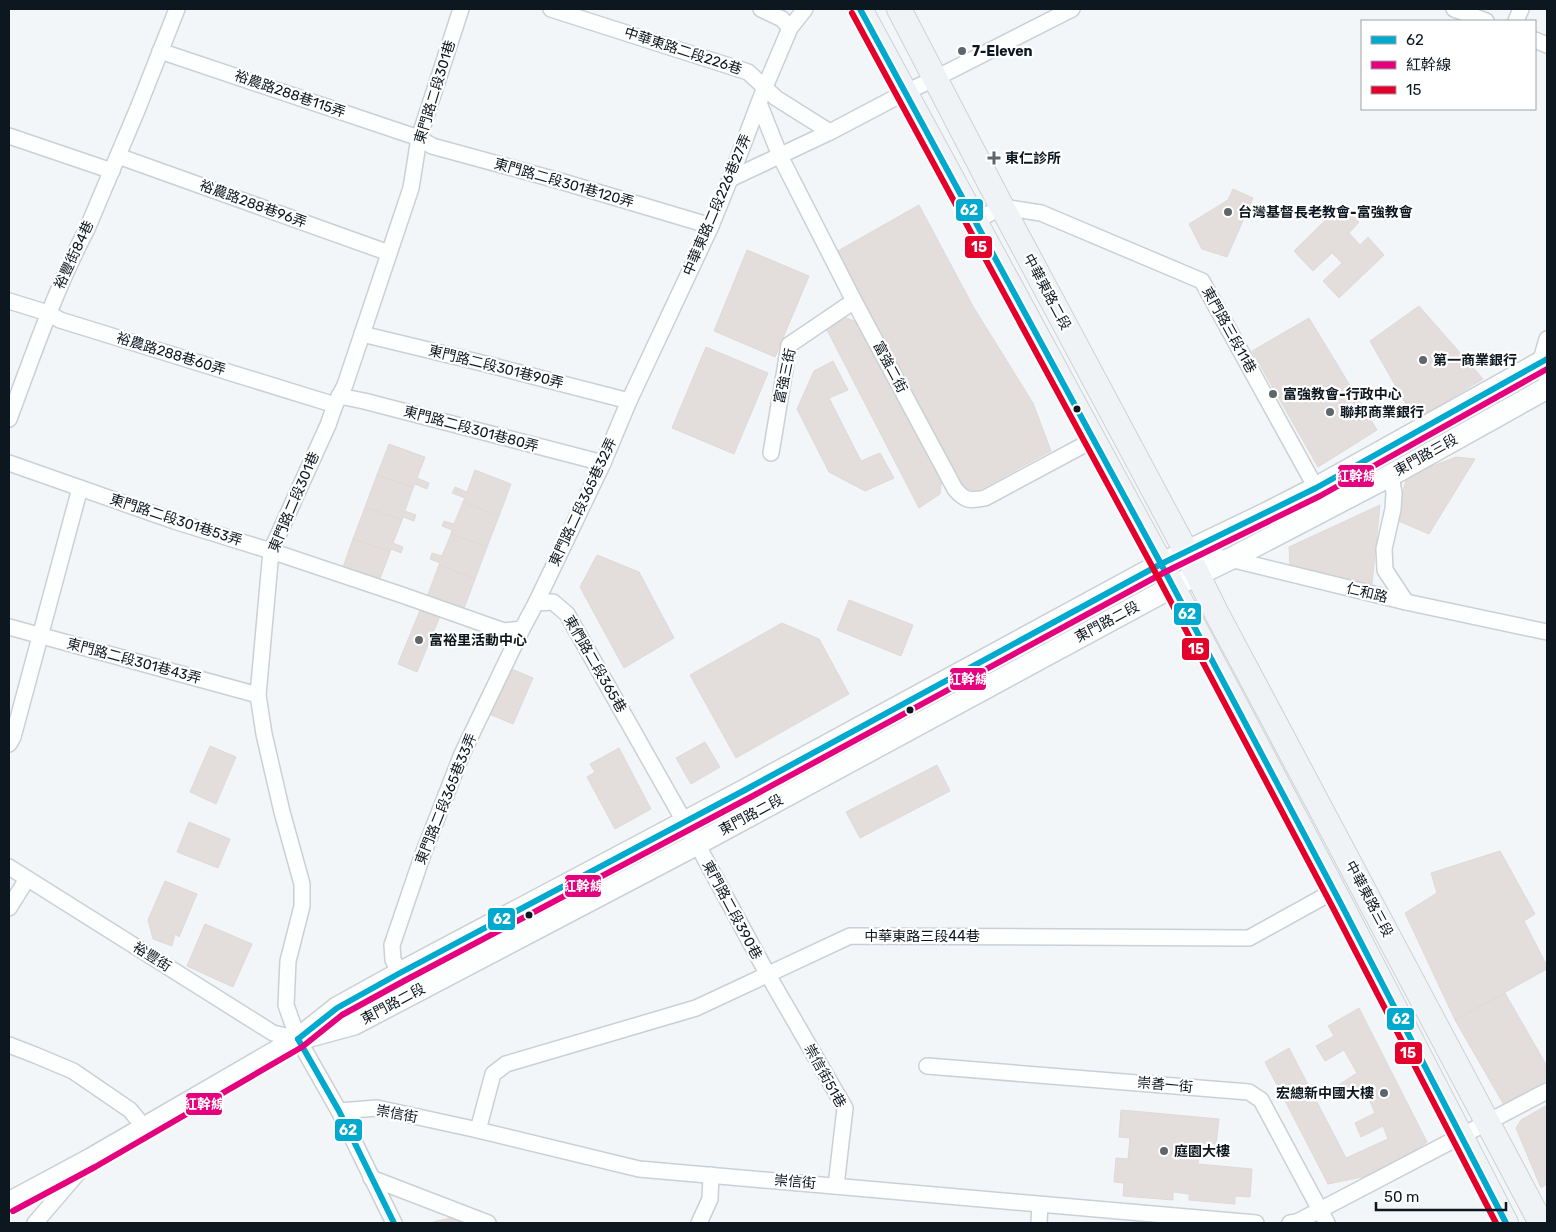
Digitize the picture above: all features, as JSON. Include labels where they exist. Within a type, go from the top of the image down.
[{"type":"main road","points":[[860,9],[1160,564]]},
{"type":"main road","name":"中華東路二段","points":[[899,9],[1002,207],[1187,552],[1197,576]]},
{"type":"main road","name":"東門路三段","points":[[1187,552],[1316,488],[1545,367]]},
{"type":"main road","name":"東門路三段","points":[[1197,576],[1391,475],[1547,388]]},
{"type":"main road","name":"東門路二段","points":[[9,1203],[298,1039],[337,1008],[400,973],[685,822],[1160,564],[1187,552]]},
{"type":"main road","name":"中華東路三段","points":[[1160,564],[1334,891],[1506,1223]]},
{"type":"main road","name":"東門路二段","points":[[298,1039],[354,1024],[697,844],[1172,587],[1197,576]]},
{"type":"main road","name":"中華東路三段","points":[[1197,576],[1540,1223]]},
{"type":"street","name":"裕豐街84巷","points":[[9,419],[48,313],[112,171],[177,9]]},
{"type":"street","name":"中華東路二段226巷","points":[[551,9],[748,72],[776,98],[830,132]]},
{"type":"street","points":[[761,9],[782,19],[790,28]]},
{"type":"street","name":"中華東路二段226巷27弄","points":[[629,401],[711,226],[764,87],[790,28],[804,9]]},
{"type":"street","points":[[730,179],[830,132],[1072,9]]},
{"type":"street","points":[[1454,9],[1483,20]]},
{"type":"street","name":"東門路二段301巷","points":[[394,1223],[339,1111],[298,1039],[286,1005],[288,961],[302,906],[302,884],[282,812],[266,743],[258,695],[271,551],[345,385],[411,188],[419,138],[457,10]]},
{"type":"street","name":"裕農路288巷115弄","points":[[160,51],[419,138]]},
{"type":"street","name":"富強二街","points":[[759,103],[780,156],[854,301],[955,489],[962,497],[973,500],[985,498],[1093,440]]},
{"type":"street","points":[[9,136],[112,171]]},
{"type":"street","name":"東門路二段301巷120弄","points":[[419,138],[432,146],[560,181],[711,226]]},
{"type":"street","name":"裕農路288巷96弄","points":[[118,156],[389,253]]},
{"type":"street","points":[[975,221],[1002,207]]},
{"type":"street","name":"東門路三段11巷","points":[[1002,207],[1041,212],[1202,281],[1316,488]]},
{"type":"street","name":"裕農路288巷60弄","points":[[9,301],[48,313],[60,320],[337,401]]},
{"type":"street","name":"富強三街","points":[[770,453],[789,345],[854,301]]},
{"type":"street","name":"東門路二段301巷90弄","points":[[362,334],[629,401]]},
{"type":"street","points":[[1545,367],[1547,339]]},
{"type":"street","name":"東門路二段301巷80弄","points":[[337,401],[364,401],[603,463]]},
{"type":"street","name":"東門路二段365巷32弄","points":[[536,603],[603,463],[629,401]]},
{"type":"street","name":"東門路二段301巷53弄","points":[[9,463],[174,521],[271,551]]},
{"type":"street","points":[[1391,475],[1394,493],[1393,509],[1384,549],[1385,570],[1406,602]]},
{"type":"street","points":[[9,744],[13,737],[80,488]]},
{"type":"street","points":[[271,551],[504,631],[522,629],[536,603]]},
{"type":"street","name":"仁和路","points":[[1187,552],[1230,560],[1406,602],[1547,632]]},
{"type":"street","name":"東們路二段365巷","points":[[536,603],[553,602],[567,614],[697,844]]},
{"type":"street","name":"東門路二段301巷43弄","points":[[9,627],[258,695]]},
{"type":"street","name":"東門路二段365巷33弄","points":[[400,973],[393,960],[392,945],[423,854],[462,754],[522,629]]},
{"type":"street","name":"東門路二段390巷","points":[[697,844],[768,975]]},
{"type":"street","name":"裕豐街","points":[[9,867],[273,1033],[298,1039]]},
{"type":"street","points":[[9,908],[27,879]]},
{"type":"street","name":"中華東路三段44巷","points":[[478,1130],[493,1074],[506,1064],[696,1008],[850,936],[1249,938],[1334,891]]},
{"type":"street","name":"崇信街51巷","points":[[768,975],[845,1108],[836,1186]]},
{"type":"street","points":[[9,1045],[72,1071],[130,1110],[144,1127]]},
{"type":"street","name":"崇善一街","points":[[927,1066],[1249,1092],[1261,1100],[1323,1216]]},
{"type":"street","points":[[1290,1223],[1323,1216],[1486,1121],[1547,1091]]},
{"type":"street","name":"崇信街","points":[[339,1111],[377,1108],[639,1169],[1256,1223]]},
{"type":"street","points":[[35,1223],[90,1158]]},
{"type":"street","points":[[699,1223],[710,1199],[711,1175]]},
{"type":"street","points":[[372,1178],[488,1223]]},
{"type":"street","points":[[1039,1223],[1040,1205]]},
{"type":"building","name":"台灣基督長老教會-富強教會","points":[[1233,189],[1253,198],[1227,257],[1202,249],[1189,224],[1228,200]]},
{"type":"building","points":[[1342,204],[1359,222],[1349,233],[1360,245],[1368,237],[1384,255],[1339,298],[1323,281],[1342,263],[1332,253],[1313,271],[1294,251]]},
{"type":"building","points":[[919,205],[974,308],[1033,403],[1051,451],[968,496],[836,252]]},
{"type":"building","points":[[747,250],[809,276],[775,357],[714,331]]},
{"type":"building","name":"第一商業銀行","points":[[1419,306],[1483,379],[1415,420],[1370,341]]},
{"type":"building","points":[[844,317],[857,322],[942,477],[940,494],[919,508],[825,326]]},
{"type":"building","points":[[1309,318],[1377,430],[1318,467],[1252,351]]},
{"type":"building","points":[[706,347],[768,373],[734,454],[672,428]]},
{"type":"building","points":[[833,361],[848,390],[829,398],[861,461],[880,453],[894,478],[865,491],[829,472],[797,409],[814,371]]},
{"type":"building","points":[[389,444],[425,457],[417,478],[429,483],[427,489],[415,484],[413,488],[377,475]]},
{"type":"building","points":[[1456,457],[1475,459],[1429,534],[1396,520],[1407,476]]},
{"type":"building","points":[[475,470],[511,484],[499,516],[463,502],[465,498],[452,493],[455,487],[467,492]]},
{"type":"building","points":[[377,475],[413,488],[405,511],[416,515],[414,521],[403,517],[402,520],[365,507]]},
{"type":"building","points":[[463,502],[499,516],[487,547],[451,534],[452,530],[442,526],[444,521],[454,524]]},
{"type":"building","points":[[1380,505],[1372,584],[1290,567],[1289,547]]},
{"type":"building","points":[[365,507],[402,520],[393,543],[403,547],[401,553],[391,549],[390,552],[353,539]]},
{"type":"building","points":[[451,534],[487,547],[475,579],[439,565],[440,563],[430,559],[432,553],[442,556]]},
{"type":"building","points":[[353,539],[390,552],[378,584],[342,570]]},
{"type":"building","points":[[597,555],[639,572],[674,638],[624,668],[580,587]]},
{"type":"building","points":[[439,565],[475,579],[463,611],[427,597]]},
{"type":"building","points":[[849,600],[913,625],[901,656],[837,630]]},
{"type":"building","name":"富裕里活動中心","points":[[421,608],[440,616],[417,672],[398,664]]},
{"type":"building","points":[[782,623],[819,639],[849,694],[736,758],[690,675]]},
{"type":"building","points":[[509,668],[533,678],[513,724],[489,714]]},
{"type":"building","points":[[705,742],[720,767],[691,784],[676,758]]},
{"type":"building","points":[[210,746],[236,757],[216,804],[190,792]]},
{"type":"building","points":[[619,748],[651,809],[615,829],[587,777],[595,772],[590,764]]},
{"type":"building","points":[[937,765],[950,791],[860,838],[846,812]]},
{"type":"building","points":[[189,822],[230,839],[218,868],[177,852]]},
{"type":"building","points":[[1500,851],[1535,914],[1524,921],[1547,969],[1455,1020],[1405,913],[1437,893],[1431,873]]},
{"type":"building","points":[[165,881],[197,894],[179,937],[175,934],[172,946],[153,939],[148,920]]},
{"type":"building","points":[[205,924],[252,944],[233,987],[187,966]]},
{"type":"building","points":[[1505,993],[1547,1066],[1547,1080],[1504,1105],[1455,1020]]},
{"type":"building","name":"宏總新中國大樓","points":[[1359,1008],[1427,1142],[1390,1167],[1362,1177],[1328,1184],[1265,1062],[1289,1048],[1346,1158],[1388,1139],[1383,1126],[1361,1137],[1355,1123],[1375,1113],[1364,1087],[1344,1099],[1337,1086],[1357,1073],[1344,1050],[1325,1061],[1316,1046],[1334,1036],[1328,1026]]},
{"type":"building","points":[[1547,1105],[1547,1184],[1541,1188],[1516,1128],[1521,1120]]},
{"type":"building","name":"庭園大樓","points":[[1121,1110],[1219,1119],[1216,1144],[1200,1143],[1198,1164],[1252,1169],[1250,1197],[1235,1196],[1235,1204],[1189,1200],[1189,1194],[1173,1192],[1173,1200],[1123,1196],[1124,1183],[1114,1182],[1116,1158],[1128,1159],[1130,1138],[1119,1137]]},
{"type":"building","points":[[460,1217],[477,1223],[433,1223],[450,1218]]},
{"type":"transit line","name":"62","points":[[860,9],[1161,564],[1341,904],[1506,1223]]},
{"type":"transit line","name":"15","points":[[852,13],[1153,568],[1333,908],[1496,1223]]},
{"type":"transit line","name":"62","points":[[298,1039],[337,1008],[400,973],[745,790],[1161,564],[1316,488],[1547,359]]},
{"type":"transit line","name":"紅幹線","points":[[13,1211],[95,1167],[302,1047],[342,1015],[749,798],[1165,572],[1320,496],[1547,369]]},
{"type":"transit line","name":"62","points":[[298,1039],[339,1111],[394,1223]]},
{"type":"place","name":"7-Eleven","points":[[962,51]]},
{"type":"place","name":"東仁診所","points":[[994,158]]},
{"type":"place","name":"台灣基督長老教會-富強教會","points":[[1228,212]]},
{"type":"place","name":"第一商業銀行","points":[[1423,360]]},
{"type":"place","name":"富強教會-行政中心","points":[[1273,394]]},
{"type":"place","name":"聯邦商業銀行","points":[[1330,412]]},
{"type":"place","name":"富裕里活動中心","points":[[419,640]]},
{"type":"place","name":"宏總新中國大樓","points":[[1384,1093]]},
{"type":"place","name":"庭園大樓","points":[[1164,1151]]}]
